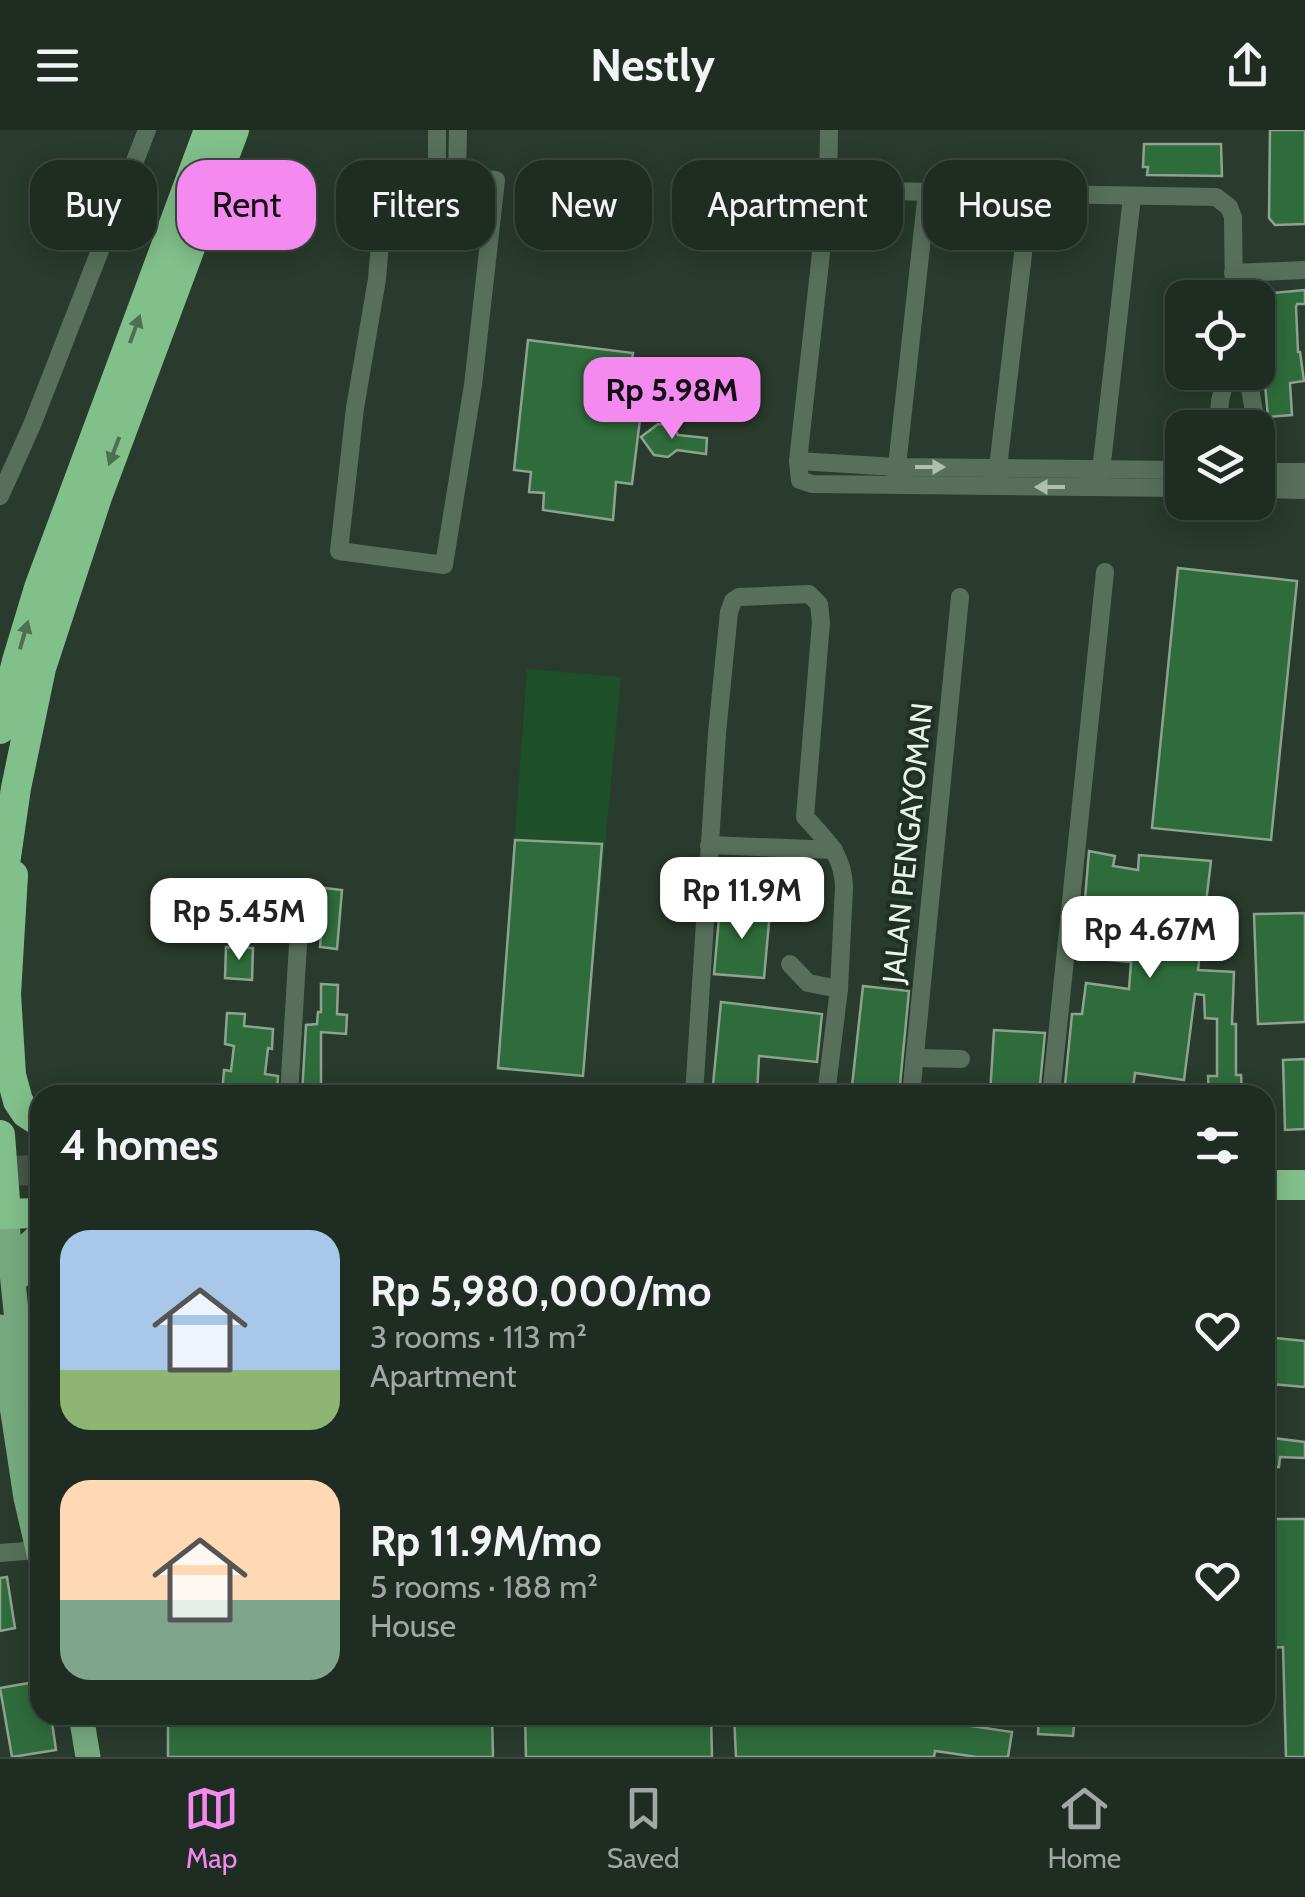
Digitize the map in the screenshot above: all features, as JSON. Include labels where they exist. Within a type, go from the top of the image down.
[{"type":"highway","points":[[0,729],[39,588],[209,130]]},
{"type":"highway","points":[[0,898],[23,753],[41,668],[61,602],[234,130]]},
{"type":"highway","points":[[30,1116],[18,1101],[12,1076],[7,942],[18,844],[55,672],[61,602]]},
{"type":"highway","points":[[30,1140],[0,1139],[3,1214],[30,1213]]},
{"type":"highway","points":[[1275,1185],[1305,1185]]},
{"type":"highway","points":[[1275,1200],[1305,1199]]},
{"type":"main road","points":[[3,1214],[8,1319],[23,1480],[30,1512]]},
{"type":"main road","points":[[30,1243],[21,1254],[8,1319],[30,1405]]},
{"type":"main road","points":[[83,1725],[88,1757]]},
{"type":"street","points":[[0,496],[32,425],[147,130]]},
{"type":"street","points":[[436,130],[437,160]]},
{"type":"street","points":[[457,160],[458,130]]},
{"type":"street","points":[[829,160],[830,130]]},
{"type":"street","points":[[1087,196],[1208,196],[1222,200],[1234,217],[1233,280]]},
{"type":"street","points":[[1101,478],[1132,197]]},
{"type":"street","points":[[896,477],[923,229]]},
{"type":"street","points":[[379,250],[355,408],[340,551],[444,566],[473,384],[488,250]]},
{"type":"street","points":[[821,250],[798,461],[896,477],[996,487],[1165,472]]},
{"type":"street","points":[[996,487],[1024,250]]},
{"type":"street","points":[[1233,273],[1305,270]]},
{"type":"street","points":[[896,477],[999,467],[1165,486]]},
{"type":"street","points":[[1275,477],[1305,472]]},
{"type":"street","points":[[1275,483],[1305,490]]},
{"type":"street","points":[[1052,1085],[1105,572]]},
{"type":"street","points":[[695,1085],[709,845],[729,612],[739,597],[809,594],[819,604],[822,622],[805,817],[797,848]]},
{"type":"street","name":"JALAN PENGAYOMAN","points":[[912,1085],[960,597]]},
{"type":"street","points":[[805,817],[839,857],[844,873],[839,989],[827,1085]]},
{"type":"street","points":[[709,845],[834,850]]},
{"type":"street","points":[[290,1085],[302,894]]},
{"type":"street","points":[[790,964],[808,983],[839,989]]},
{"type":"street","points":[[915,1058],[961,1059]]},
{"type":"street","points":[[0,1553],[30,1554]]},
{"type":"green space","points":[[527,669],[621,677],[583,1076],[498,1068]]},
{"type":"building","points":[[1270,130],[1305,130],[1305,224],[1275,225],[1269,218]]},
{"type":"building","points":[[1144,144],[1221,144],[1222,176],[1147,175],[1148,167],[1143,167]]},
{"type":"building","points":[[1305,290],[1305,304],[1296,307],[1304,381],[1290,383],[1292,415],[1275,416],[1275,410],[1267,410],[1265,390],[1275,390],[1275,293]]},
{"type":"building","points":[[528,340],[633,353],[628,386],[644,387],[632,484],[616,482],[613,520],[543,510],[544,493],[529,492],[531,472],[514,470]]},
{"type":"building","points":[[658,424],[672,425],[678,435],[707,438],[706,454],[677,450],[668,457],[654,455],[641,437]]},
{"type":"building","points":[[1178,568],[1297,581],[1271,840],[1152,828]]},
{"type":"building","points":[[515,840],[602,844],[583,1076],[498,1068]]},
{"type":"building","points":[[1089,851],[1115,856],[1113,866],[1138,870],[1139,855],[1211,861],[1198,970],[1234,972],[1232,1024],[1236,1024],[1236,1075],[1241,1075],[1242,1085],[1208,1085],[1208,1076],[1217,1076],[1217,1019],[1205,1018],[1204,995],[1195,994],[1184,1080],[1135,1073],[1133,1085],[1065,1085],[1072,1014],[1082,1014],[1086,983],[1129,989],[1131,962],[1078,957],[1080,937],[1100,939],[1103,925],[1133,931],[1135,905],[1107,903],[1106,912],[1084,911]]},
{"type":"building","points":[[325,888],[342,890],[337,949],[320,947]]},
{"type":"building","points":[[233,897],[258,897],[270,902],[268,916],[231,911]]},
{"type":"building","points":[[720,906],[770,911],[764,978],[714,974]]},
{"type":"building","points":[[1305,913],[1305,1022],[1258,1024],[1254,914]]},
{"type":"building","points":[[226,947],[253,948],[252,980],[225,978]]},
{"type":"building","points":[[321,984],[338,985],[337,1014],[347,1015],[346,1034],[321,1032],[321,1085],[303,1085],[306,1025],[317,1024]]},
{"type":"building","points":[[863,986],[909,991],[900,1085],[852,1085]]},
{"type":"building","points":[[721,1002],[822,1014],[817,1062],[759,1056],[758,1085],[713,1085]]},
{"type":"building","points":[[227,1013],[245,1014],[244,1026],[273,1029],[265,1074],[278,1076],[278,1085],[223,1085],[224,1070],[231,1071],[234,1046],[225,1044]]},
{"type":"building","points":[[994,1030],[1045,1033],[1040,1085],[991,1085]]},
{"type":"building","points":[[1305,1059],[1305,1129],[1285,1130],[1283,1060]]},
{"type":"building","points":[[1275,1338],[1305,1341],[1305,1387],[1275,1384]]},
{"type":"building","points":[[1275,1438],[1305,1442],[1305,1458],[1280,1457],[1279,1467],[1275,1466]]},
{"type":"building","points":[[1275,1519],[1305,1519],[1305,1757],[1286,1757],[1283,1647],[1275,1648]]},
{"type":"building","points":[[7,1577],[15,1628],[0,1631],[0,1578]]},
{"type":"building","points":[[30,1683],[30,1725],[52,1725],[56,1750],[12,1757],[0,1688]]},
{"type":"building","points":[[168,1725],[492,1725],[493,1757],[168,1757]]},
{"type":"building","points":[[525,1725],[711,1725],[712,1757],[526,1757]]},
{"type":"building","points":[[734,1725],[964,1725],[1012,1732],[1008,1757],[935,1751],[934,1757],[736,1757]]},
{"type":"building","points":[[1038,1725],[1074,1725],[1073,1736],[1038,1734]]},
{"type":"tunnel","points":[[0,1171],[30,1170]]}]
